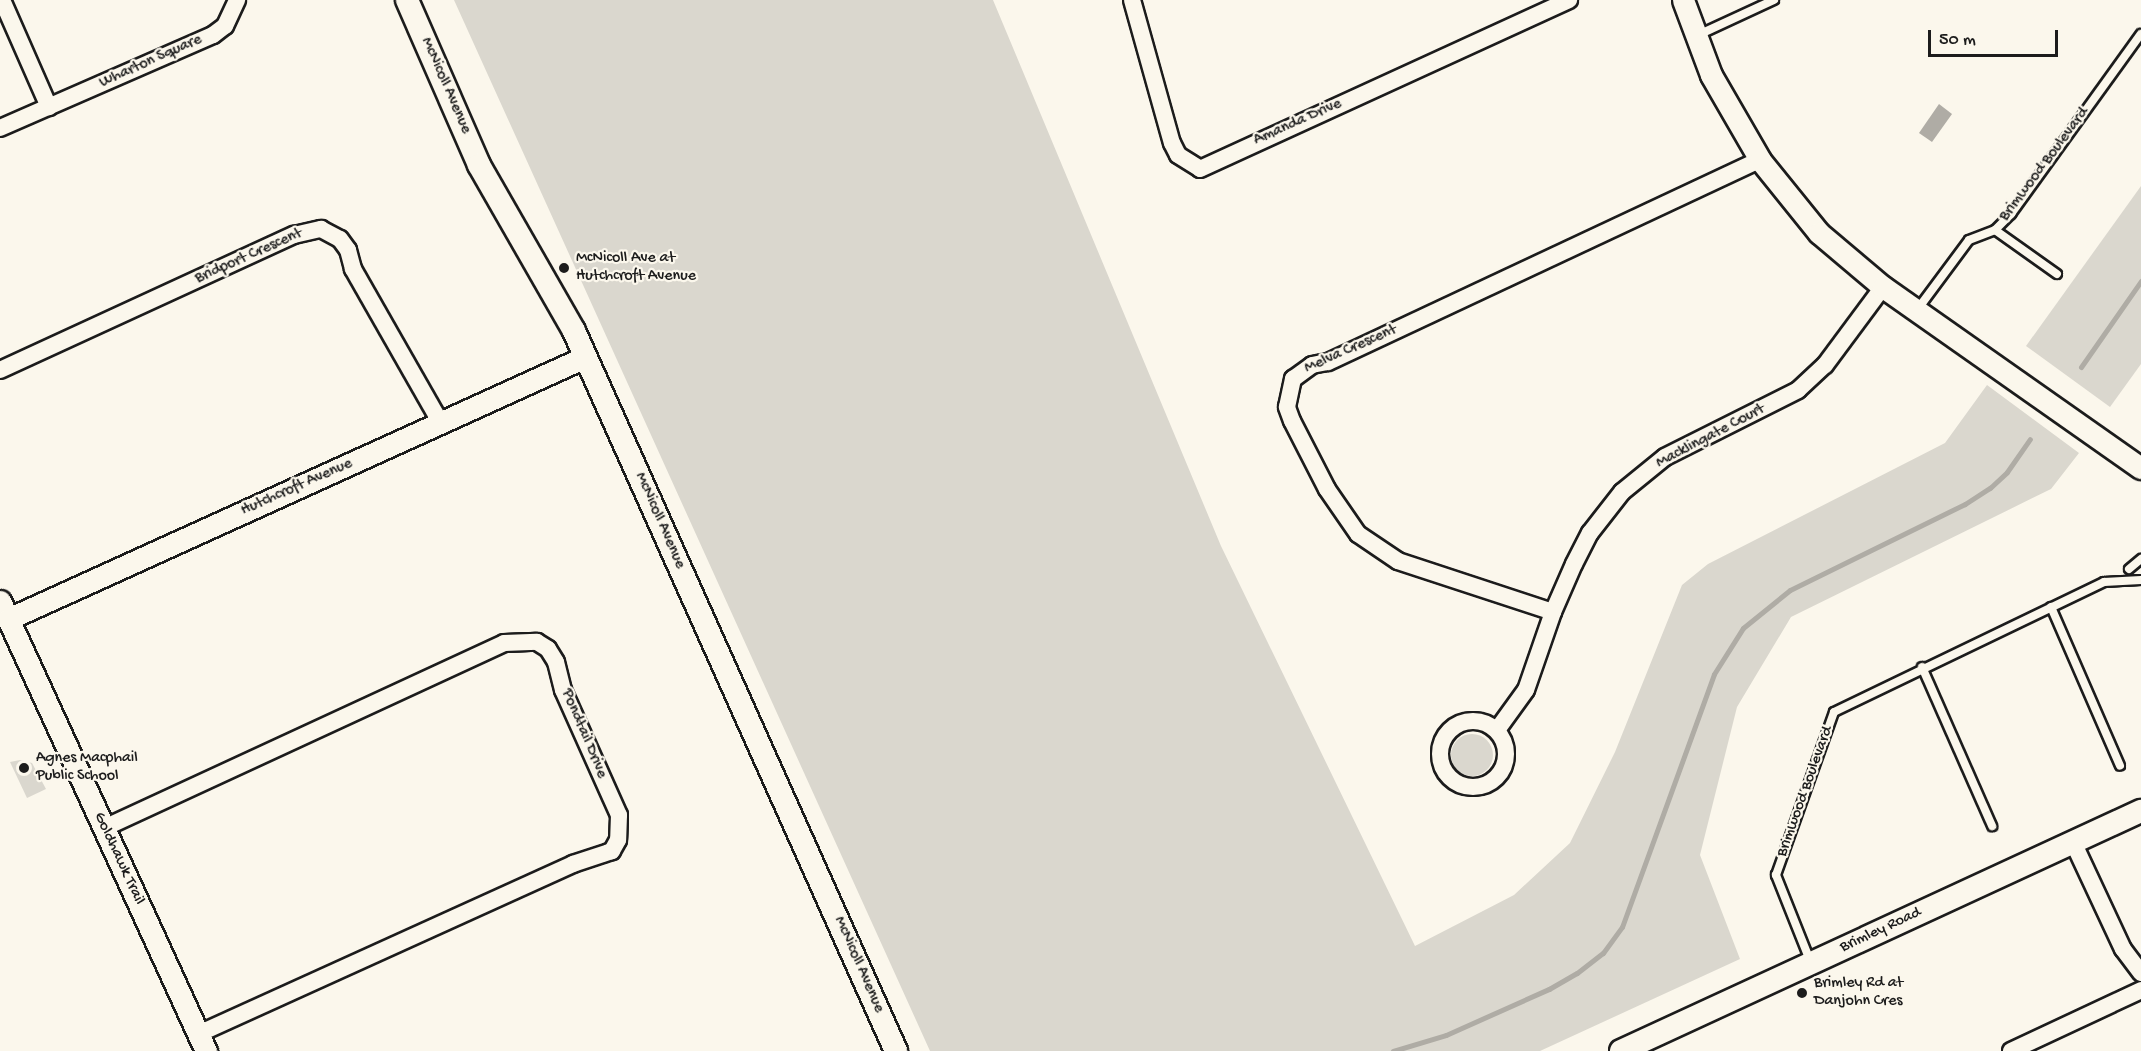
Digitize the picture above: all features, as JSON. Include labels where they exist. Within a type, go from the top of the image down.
[{"type":"main road","name":"McNicoll Avenue","points":[[407,0],[479,165],[585,357],[896,1051]]},
{"type":"main road","name":"Brimley Road","points":[[1622,1051],[2141,811]]},
{"type":"street","points":[[2,0],[49,107]]},
{"type":"street","name":"Wharton Square","points":[[0,128],[213,35],[225,26],[237,0]]},
{"type":"street","name":"Amanda Drive","points":[[1132,0],[1172,143],[1178,155],[1200,169],[1569,0]]},
{"type":"street","points":[[1683,0],[1694,37],[1760,160],[1820,233],[1884,287],[2141,468]]},
{"type":"street","name":"Melva Crescent","points":[[1552,612],[1398,561],[1358,534],[1328,489],[1292,421],[1287,407],[1293,379],[1312,365],[1328,362],[1760,160]]},
{"type":"street","name":"Bridport Crescent","points":[[0,370],[294,235],[321,229],[340,240],[348,250],[353,269],[441,423]]},
{"type":"street","name":"Macklingate Court","points":[[1497,730],[1526,690],[1552,612],[1590,533],[1622,492],[1665,458],[1798,390],[1825,365],[1884,287]]},
{"type":"street","name":"Hutchcroft Avenue","points":[[4,610],[441,423],[585,357]]},
{"type":"street","name":"Goldhawk Trail","points":[[4,610],[202,1043]]},
{"type":"street","name":"Pondtail Drive","points":[[104,828],[504,643],[520,640],[537,642],[548,649],[556,662],[563,690],[619,815],[618,840],[612,851],[573,864],[202,1043]]},
{"type":"street","points":[[1466,721],[1488,724],[1497,730],[1503,739],[1506,761],[1494,780],[1474,788],[1453,782],[1445,774],[1439,753],[1447,732],[1466,721]]},
{"type":"street","points":[[2073,842],[2123,949],[2141,974]]},
{"type":"street","points":[[2011,1051],[2141,990]]},
{"type":"lane","points":[[1694,37],[1774,0]]},
{"type":"lane","name":"Brimwood Boulevard","points":[[1917,311],[1969,240],[1995,230],[2011,214],[2141,34]]},
{"type":"lane","points":[[1995,230],[2057,273]]},
{"type":"lane","points":[[2129,569],[2141,559]]},
{"type":"lane","name":"Brimwood Boulevard","points":[[1811,963],[1776,875],[1834,712],[1922,667],[2104,582],[2141,580]]},
{"type":"lane","points":[[2050,607],[2120,766]]},
{"type":"lane","points":[[1922,667],[1992,826]]},
{"type":"shaded area","points":[[454,0],[993,0],[1221,546],[1415,946],[1514,895],[1570,843],[1615,752],[1682,585],[1708,564],[1945,443],[1987,385],[2079,453],[2051,489],[1791,617],[1737,707],[1700,855],[1740,959],[1540,1051],[930,1051]]},
{"type":"shaded area","points":[[1939,104],[1952,114],[1932,142],[1919,133]]},
{"type":"shaded area","points":[[2141,186],[2141,364],[2110,407],[2026,346]]},
{"type":"shaded area","points":[[1472,734],[1480,735],[1487,740],[1492,747],[1492,763],[1487,770],[1480,775],[1472,776],[1464,775],[1457,770],[1452,763],[1451,755],[1452,747],[1457,740],[1464,735]]},
{"type":"shaded area","points":[[20,760],[32,763],[46,789],[27,798],[10,762]]},
{"type":"waterway","points":[[2081,367],[2141,281]]},
{"type":"waterway","points":[[1393,1051],[1446,1035],[1549,989],[1577,973],[1603,953],[1622,927],[1714,674],[1743,628],[1790,590],[1965,504],[1990,488],[2007,472],[2030,439]]},
{"type":"place","name":"McNicoll Ave at Hutchcroft Avenue","points":[[564,268]]},
{"type":"place","name":"Agnes Macphail Public School","points":[[24,768]]},
{"type":"place","name":"Brimley Rd at Danjohn Cres","points":[[1802,993]]}]
